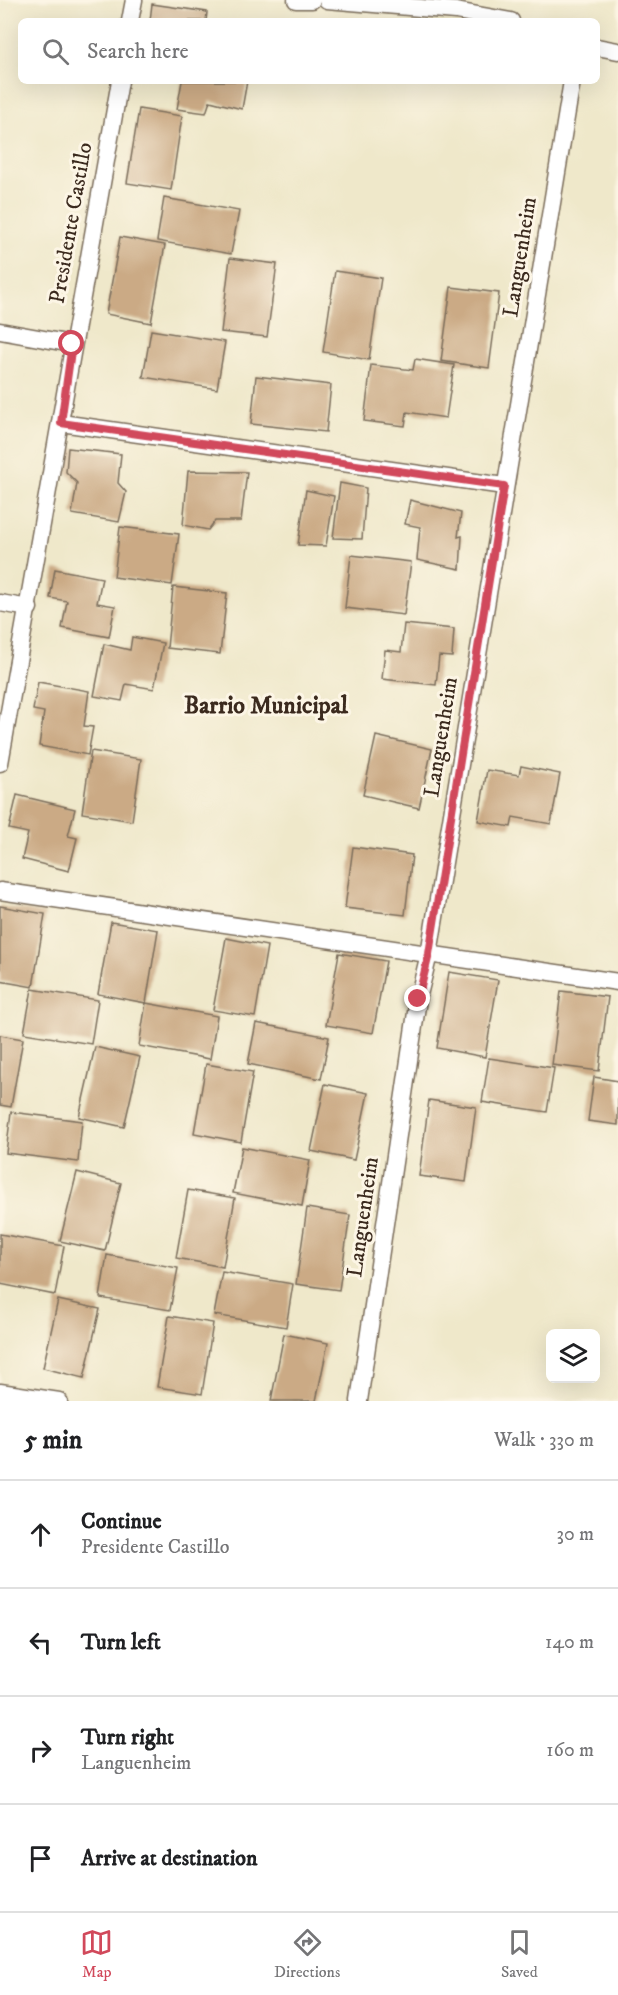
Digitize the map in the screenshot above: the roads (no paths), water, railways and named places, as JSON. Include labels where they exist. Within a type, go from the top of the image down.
[{"type":"street","points":[[131,18],[134,0]]},
{"type":"street","points":[[296,0],[312,0]]},
{"type":"street","points":[[327,0],[456,11],[494,18]]},
{"type":"street","points":[[600,48],[618,51]]},
{"type":"street","name":"Presidente Castillo","points":[[0,763],[119,84]]},
{"type":"street","name":"Languenheim","points":[[359,1401],[418,999],[429,954],[571,84]]},
{"type":"street","points":[[0,332],[72,344]]},
{"type":"street","points":[[61,423],[504,486]]},
{"type":"street","points":[[0,603],[29,608]]},
{"type":"street","points":[[0,891],[618,982]]},
{"type":"street","points":[[0,1392],[59,1401]]},
{"type":"district","name":"Barrio Municipal","points":[[266,706]]}]
